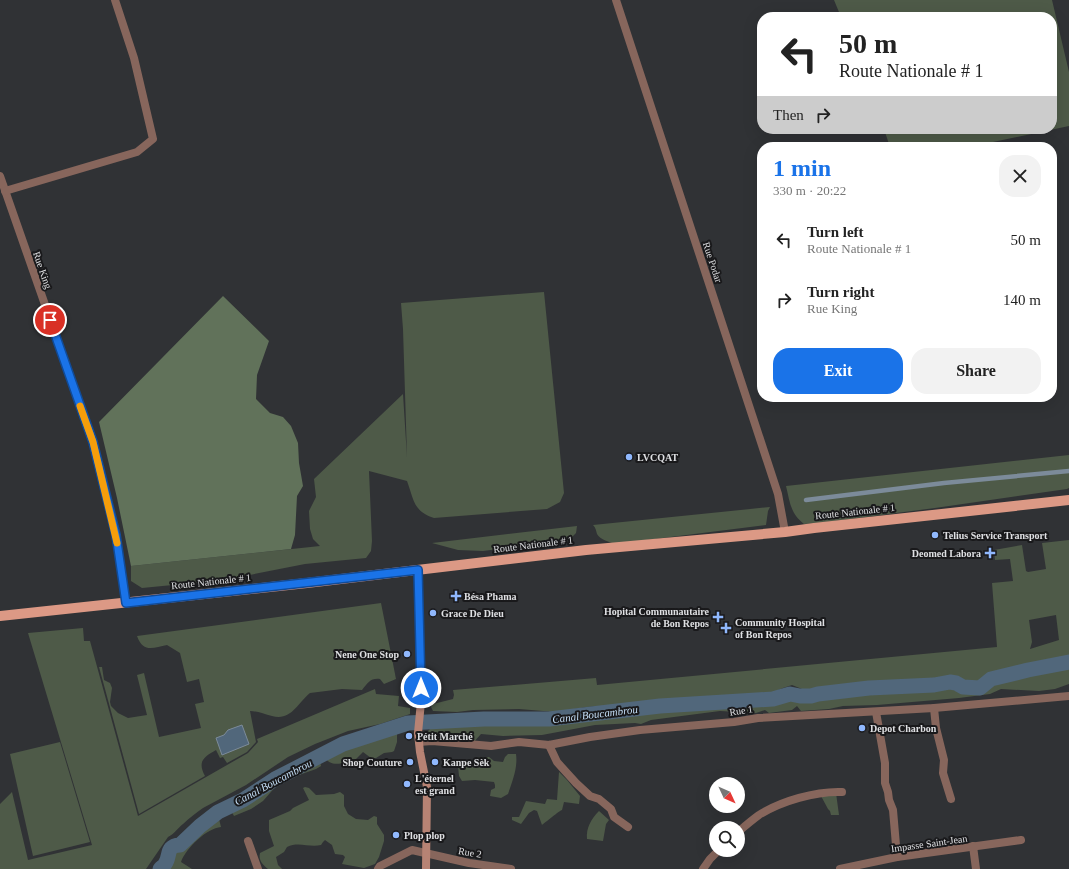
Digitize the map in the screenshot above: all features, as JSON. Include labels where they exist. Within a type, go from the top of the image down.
[{"type":"main road","name":"Route Nationale # 1","points":[[0,616],[586,550],[786,532],[1069,500]]},
{"type":"street","points":[[5,191],[138,152],[153,139],[134,58],[115,0]]},
{"type":"street","name":"Rue Podar","points":[[616,0],[778,494],[786,532]]},
{"type":"street","name":"Rue King","points":[[0,176],[93,442],[116,535],[126,603]]},
{"type":"street","points":[[418,570],[421,702],[418,733],[427,787],[426,869]]},
{"type":"street","name":"Rue 1","points":[[419,742],[432,741],[491,746],[519,742],[549,746],[590,737],[640,730],[734,722],[758,718],[934,708],[1069,696]]},
{"type":"street","points":[[934,708],[936,728],[944,760],[943,773],[950,800]]},
{"type":"street","points":[[876,712],[885,763],[885,783],[893,810],[897,857]]},
{"type":"street","points":[[549,746],[557,762],[576,783],[590,796],[599,799],[611,809],[614,817],[628,828]]},
{"type":"street","points":[[745,826],[760,814],[773,807],[799,798],[842,792]]},
{"type":"street","name":"Impasse Saint-Jean","points":[[840,869],[897,857],[1021,840]]},
{"type":"street","points":[[248,841],[258,869]]},
{"type":"street","points":[[973,846],[976,869]]},
{"type":"street","name":"Rue 2","points":[[378,869],[380,866],[412,850],[469,863],[511,869]]},
{"type":"street","points":[[703,869],[712,857]]},
{"type":"green space","points":[[834,0],[1052,0],[1055,12],[839,12]]},
{"type":"green space","points":[[1057,21],[1069,72],[1069,126],[1057,129]]},
{"type":"green space","points":[[886,134],[1031,134],[993,142],[888,142]]},
{"type":"green space","points":[[544,292],[564,493],[560,502],[547,509],[434,518],[422,512],[415,504],[407,481],[369,471],[372,541],[371,551],[366,558],[305,564],[224,580],[142,588],[131,581],[131,566],[320,546],[313,539],[310,529],[309,511],[316,497],[314,479],[403,394],[407,457],[401,303]]},
{"type":"green space","points":[[223,296],[269,341],[257,375],[256,399],[270,413],[283,417],[291,426],[298,443],[299,463],[303,486],[297,496],[295,535],[291,549],[131,566],[99,422]]},
{"type":"green space","points":[[1069,455],[1069,488],[1067,489],[819,523],[804,524],[799,520],[791,507],[786,486]]},
{"type":"green space","points":[[770,507],[766,525],[615,544],[600,538],[593,525]]},
{"type":"green space","points":[[577,526],[576,533],[569,540],[483,551],[458,550],[432,543]]},
{"type":"green space","points":[[1069,540],[1069,660],[985,678],[977,683],[937,679],[905,684],[844,687],[829,690],[802,689],[792,685],[767,695],[587,707],[555,712],[519,709],[473,710],[457,712],[433,711],[431,707],[433,704],[453,699],[453,690],[596,678],[597,685],[997,647],[992,583],[1013,581],[1010,559],[995,560],[994,550],[1022,545],[1026,571],[1028,572],[1046,569],[1042,543]],"holes":[[[1056,615],[1059,640],[1030,649],[1032,642],[1029,620]]]},
{"type":"green space","points":[[381,603],[396,679],[384,684],[380,679],[374,679],[362,690],[342,689],[310,693],[289,714],[284,716],[272,716],[250,711],[256,742],[247,752],[227,763],[223,757],[220,758],[216,750],[203,760],[202,767],[205,776],[139,814],[99,667],[102,667],[104,680],[110,683],[112,688],[110,702],[111,706],[118,713],[128,718],[147,715],[137,675],[144,673],[159,737],[201,728],[195,704],[204,702],[199,679],[187,682],[180,653],[167,645],[153,648],[145,647],[139,641],[137,636]]},
{"type":"green space","points":[[83,628],[84,641],[90,641],[138,816],[248,753],[258,742],[257,739],[375,689],[376,694],[399,696],[398,706],[410,708],[410,714],[380,724],[348,731],[288,757],[246,785],[203,808],[185,822],[168,837],[146,869],[0,869],[0,804],[12,792],[28,860],[92,845],[28,633]]},
{"type":"green space","points":[[1069,664],[1069,684],[1055,689],[1039,691],[1001,689],[990,694],[959,698],[877,705],[843,706],[829,709],[801,711],[797,706],[792,710],[769,713],[765,710],[756,713],[720,711],[651,720],[641,724],[595,725],[542,735],[503,736],[481,734],[473,743],[454,740],[445,732],[441,732],[432,737],[428,735],[427,732],[430,729],[450,724],[469,725],[496,722],[528,723],[644,714],[662,708],[767,702],[781,700],[791,696],[813,699],[832,695],[892,690],[912,692],[954,686],[961,690],[974,691],[985,687],[992,682]]},
{"type":"green space","points":[[401,723],[406,724],[406,726],[397,731],[397,742],[394,751],[392,752],[384,753],[376,758],[371,758],[363,752],[356,759],[351,759],[347,762],[337,764],[329,762],[324,755],[323,749],[344,739]]},
{"type":"green space","points":[[60,742],[90,842],[33,856],[10,754]]},
{"type":"green space","points":[[316,754],[321,766],[285,780],[277,785],[263,801],[251,809],[234,816],[228,805],[231,802],[270,777]]},
{"type":"green space","points":[[508,754],[516,754],[515,770],[508,794],[501,798],[490,796],[491,790],[495,788],[494,782],[475,780],[462,781],[459,776],[458,766],[476,762],[476,757],[489,757],[494,761],[503,762]]},
{"type":"green space","points":[[559,772],[580,796],[579,804],[564,802],[562,810],[542,825],[537,811],[534,810],[529,813],[521,824],[512,820],[512,817],[519,817],[526,801],[545,804],[547,799],[557,800]]},
{"type":"green space","points":[[303,788],[309,788],[316,795],[334,794],[340,792],[344,795],[344,806],[348,814],[356,819],[368,820],[374,816],[377,817],[377,824],[384,835],[384,841],[375,864],[364,868],[342,864],[345,857],[343,855],[335,854],[332,845],[325,840],[321,845],[317,846],[291,845],[287,847],[284,852],[276,857],[278,865],[282,869],[268,869],[263,864],[260,860],[260,853],[274,846],[269,831],[269,820],[290,811],[309,800]]},
{"type":"green space","points":[[836,793],[839,815],[831,815],[821,796]]},
{"type":"green space","points":[[225,807],[228,810],[227,814],[219,819],[221,827],[210,831],[192,845],[181,862],[192,869],[165,869],[169,854],[176,845],[204,820]]},
{"type":"green space","points":[[599,811],[609,820],[606,824],[603,841],[587,839],[587,831],[590,824]]},
{"type":"water","points":[[242,725],[249,744],[222,755],[216,738],[224,735],[228,730]]},
{"type":"waterway","points":[[806,500],[944,483],[1069,471]]},
{"type":"waterway","name":"Canal Boucambrou","points":[[160,869],[167,861],[170,849],[172,847],[180,845],[200,826],[218,812],[243,800],[275,779],[343,744],[408,723],[484,719],[549,719],[660,706],[773,699],[790,694],[811,696],[869,688],[934,685],[950,682],[956,683],[963,687],[980,688],[991,679],[1069,662]]},
{"type":"slow traffic","points":[[80,406],[93,442],[117,543]]},
{"type":"place","name":"LVCQAT","points":[[629,457]]},
{"type":"place","name":"Telius Service Transport","points":[[935,535]]},
{"type":"place","name":"Deomed Labora","points":[[990,553]]},
{"type":"place","name":"Bésa Phama","points":[[456,596]]},
{"type":"place","name":"Grace De Dieu","points":[[433,613]]},
{"type":"place","name":"Hopital Communautaire de Bon Repos","points":[[718,617]]},
{"type":"place","name":"Community Hospital of Bon Repos","points":[[726,628]]},
{"type":"place","name":"Nene One Stop","points":[[407,654]]},
{"type":"place","name":"Depot Charbon","points":[[862,728]]},
{"type":"place","name":"Pétit Marché","points":[[409,736]]},
{"type":"place","name":"Shop Couture","points":[[410,762]]},
{"type":"place","name":"Kanpe Sèk","points":[[435,762]]},
{"type":"place","name":"L'éternel est grand","points":[[407,784]]},
{"type":"place","name":"Plop plop","points":[[396,835]]},
{"type":"route","points":[[50,320],[93,442],[116,535],[126,603],[418,570],[421,688]]}]
